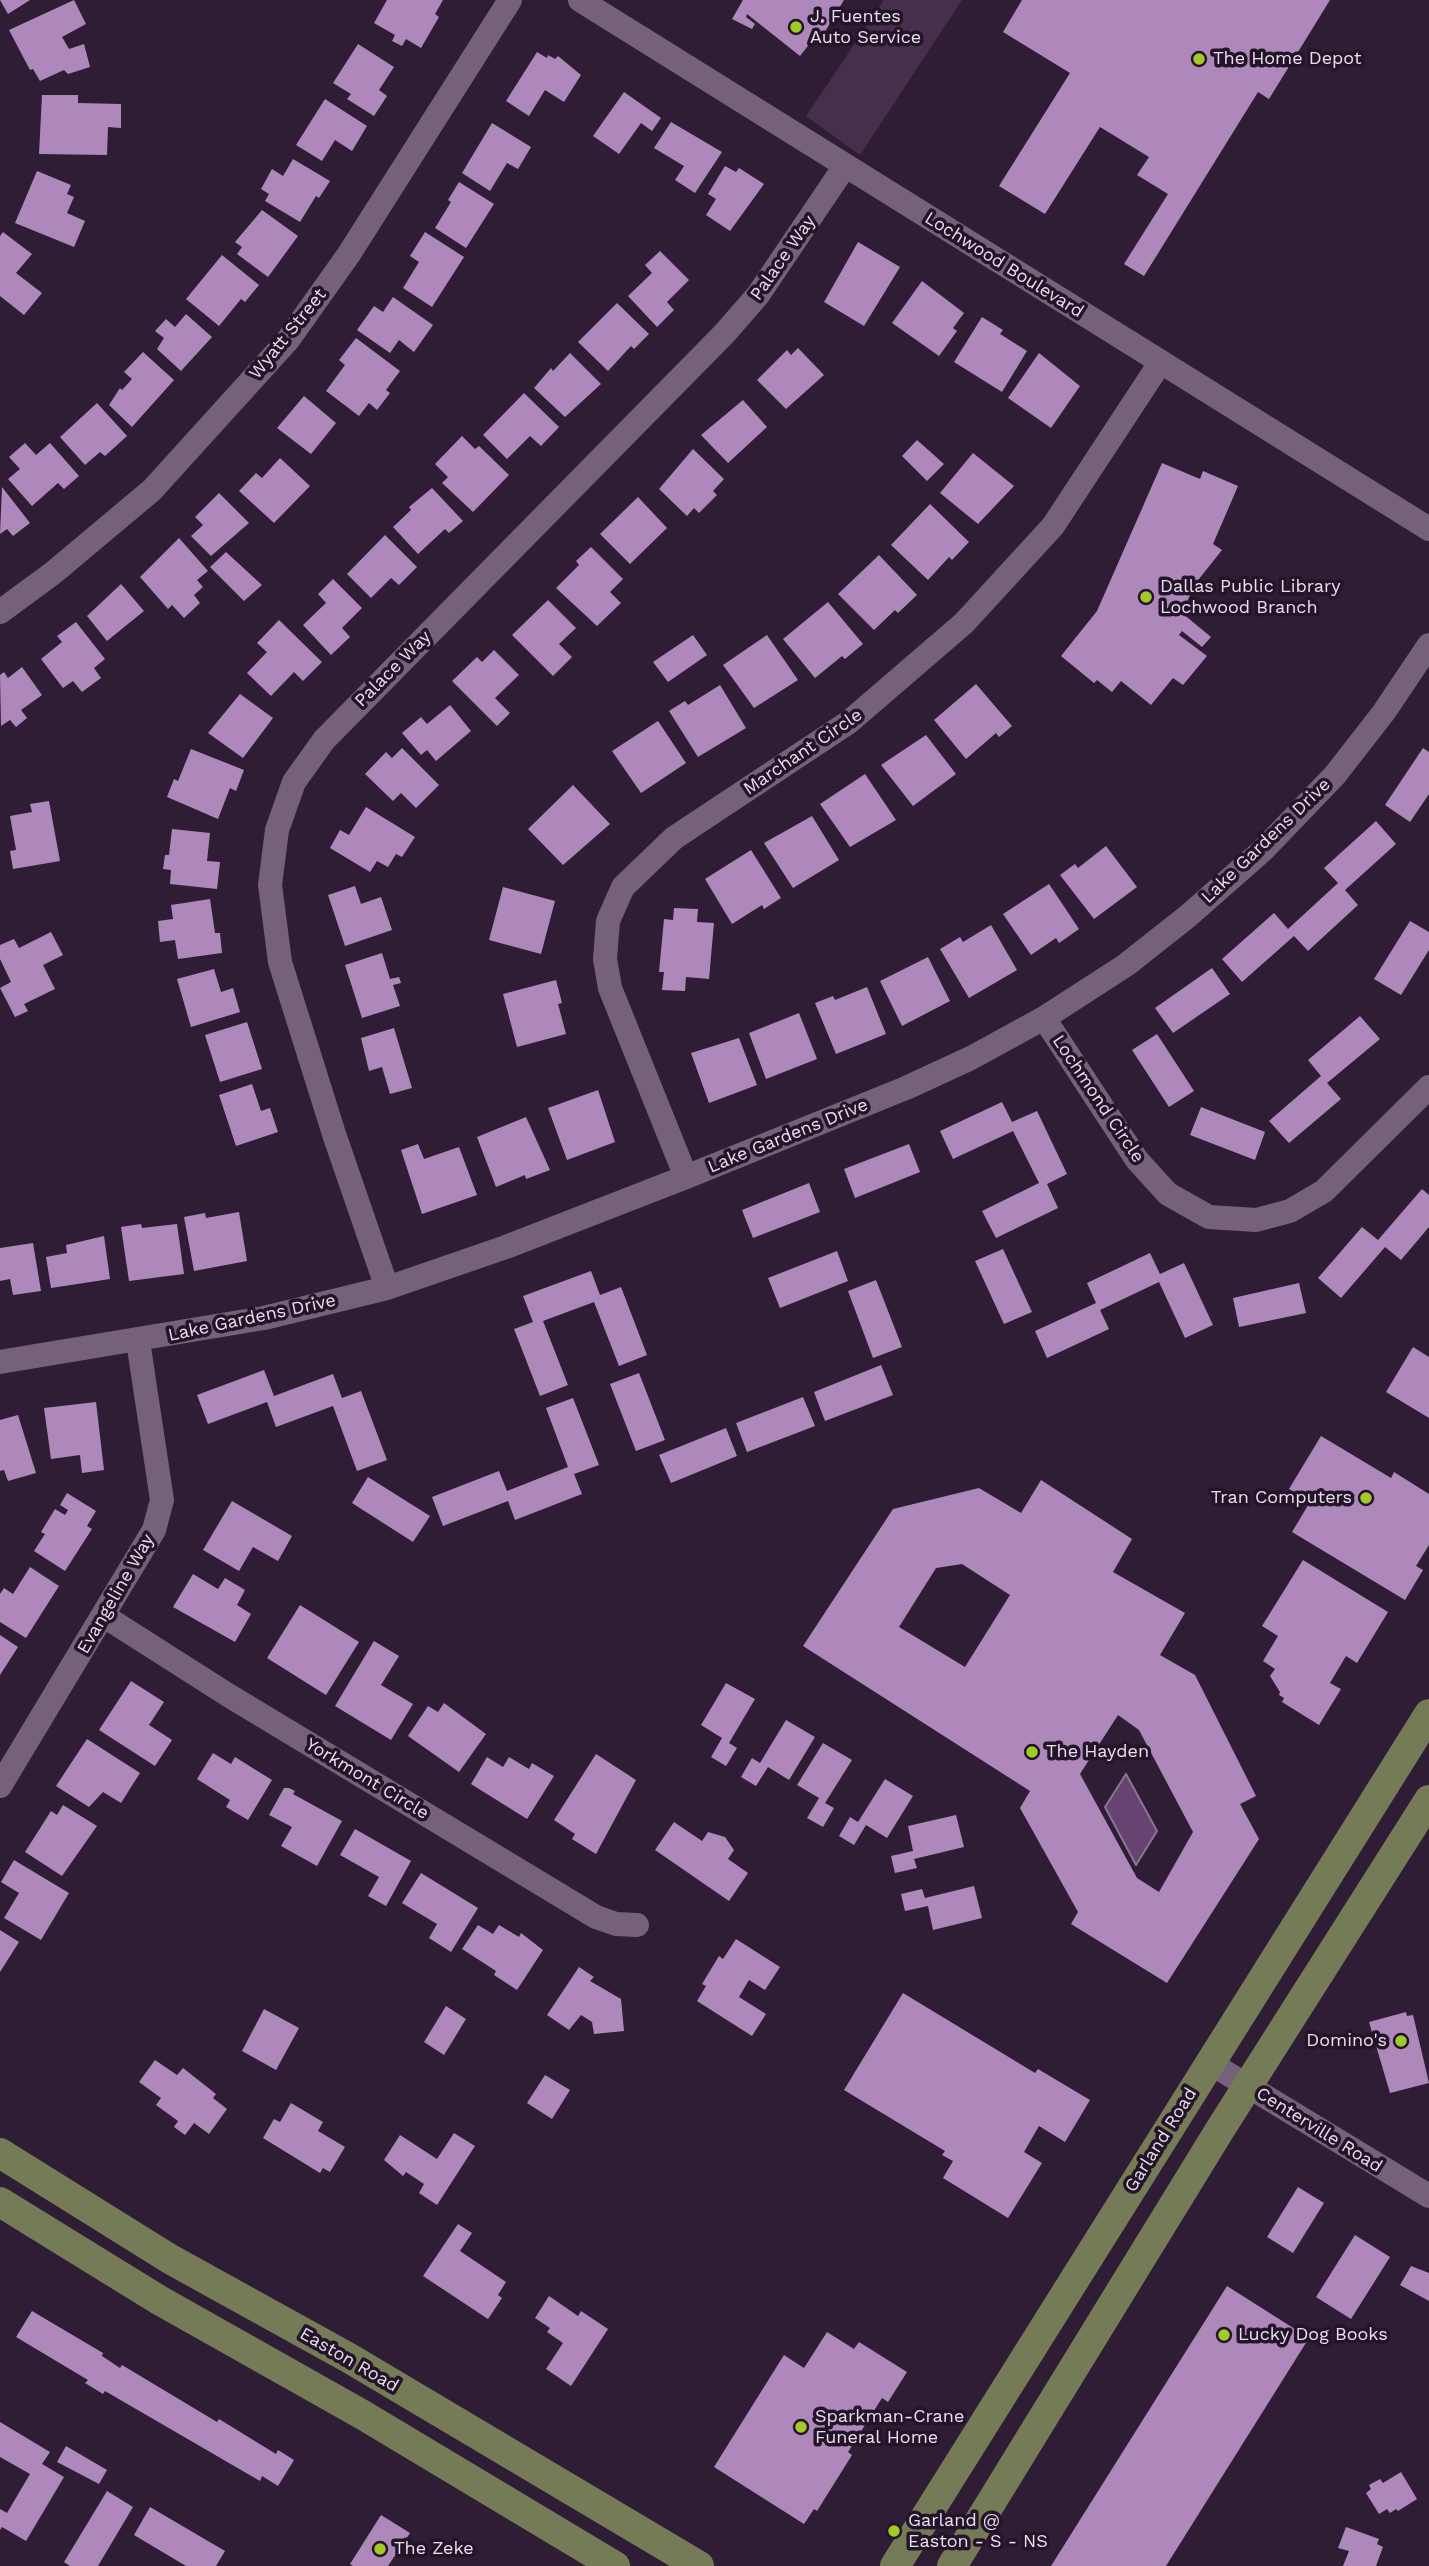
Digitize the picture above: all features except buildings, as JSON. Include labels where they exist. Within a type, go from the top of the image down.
[{"type":"main road","name":"Garland Road","points":[[895,2566],[1429,1714]]},
{"type":"main road","points":[[952,2566],[1249,2086],[1425,1815],[1379,1796]]},
{"type":"main road","name":"Easton Road","points":[[0,2153],[170,2259],[349,2358],[699,2566]]},
{"type":"main road","points":[[0,2203],[159,2300],[363,2415],[615,2566]]},
{"type":"main road","points":[[1065,2292],[1106,2318]]},
{"type":"main road","points":[[633,2566],[649,2536]]},
{"type":"street","name":"Wyatt Street","points":[[0,612],[53,573],[152,490],[288,340],[349,254],[510,0]]},
{"type":"street","name":"Lochwood Boulevard","points":[[580,0],[1429,529]]},
{"type":"street","name":"Palace Way","points":[[387,1288],[334,1134],[280,962],[270,885],[276,830],[294,782],[324,740],[724,334],[758,295],[845,166]]},
{"type":"street","name":"Marchant Circle","points":[[686,1177],[610,988],[605,959],[608,921],[623,887],[674,838],[849,722],[964,623],[1053,526],[1076,495],[1160,363]]},
{"type":"street","name":"Lake Gardens Drive","points":[[0,1362],[264,1318],[387,1288],[506,1247],[686,1177],[906,1088],[971,1058],[1044,1018],[1126,965],[1188,916],[1263,849],[1335,775],[1384,712],[1429,645]]},
{"type":"street","name":"Lochmond Circle","points":[[1044,1018],[1137,1160],[1168,1194],[1209,1217],[1256,1220],[1290,1211],[1324,1191],[1429,1087]]},
{"type":"street","name":"Evangeline Way","points":[[0,1786],[154,1530],[162,1500],[138,1341]]},
{"type":"street","name":"Yorkmont Circle","points":[[104,1616],[228,1695],[596,1917],[616,1924],[637,1926]]},
{"type":"street","name":"Centerville Road","points":[[1210,2063],[1429,2196]]},
{"type":"shaded area","points":[[884,0],[962,0],[860,155],[806,116]]},
{"type":"shaded area","points":[[1126,1774],[1157,1831],[1136,1865],[1105,1807]]},
{"type":"place","name":"J. Fuentes Auto Service","points":[[796,27]]},
{"type":"place","name":"The Home Depot","points":[[1199,59]]},
{"type":"place","name":"Dallas Public Library Lochwood Branch","points":[[1146,597]]},
{"type":"place","name":"Tran Computers","points":[[1366,1498]]},
{"type":"place","name":"The Hayden","points":[[1032,1752]]},
{"type":"place","name":"Domino's","points":[[1401,2041]]},
{"type":"place","name":"Lucky Dog Books","points":[[1224,2335]]},
{"type":"place","name":"Sparkman-Crane Funeral Home","points":[[801,2427]]},
{"type":"place","name":"Garland @ Easton - S - NS","points":[[894,2531]]},
{"type":"place","name":"The Zeke","points":[[380,2549]]}]
